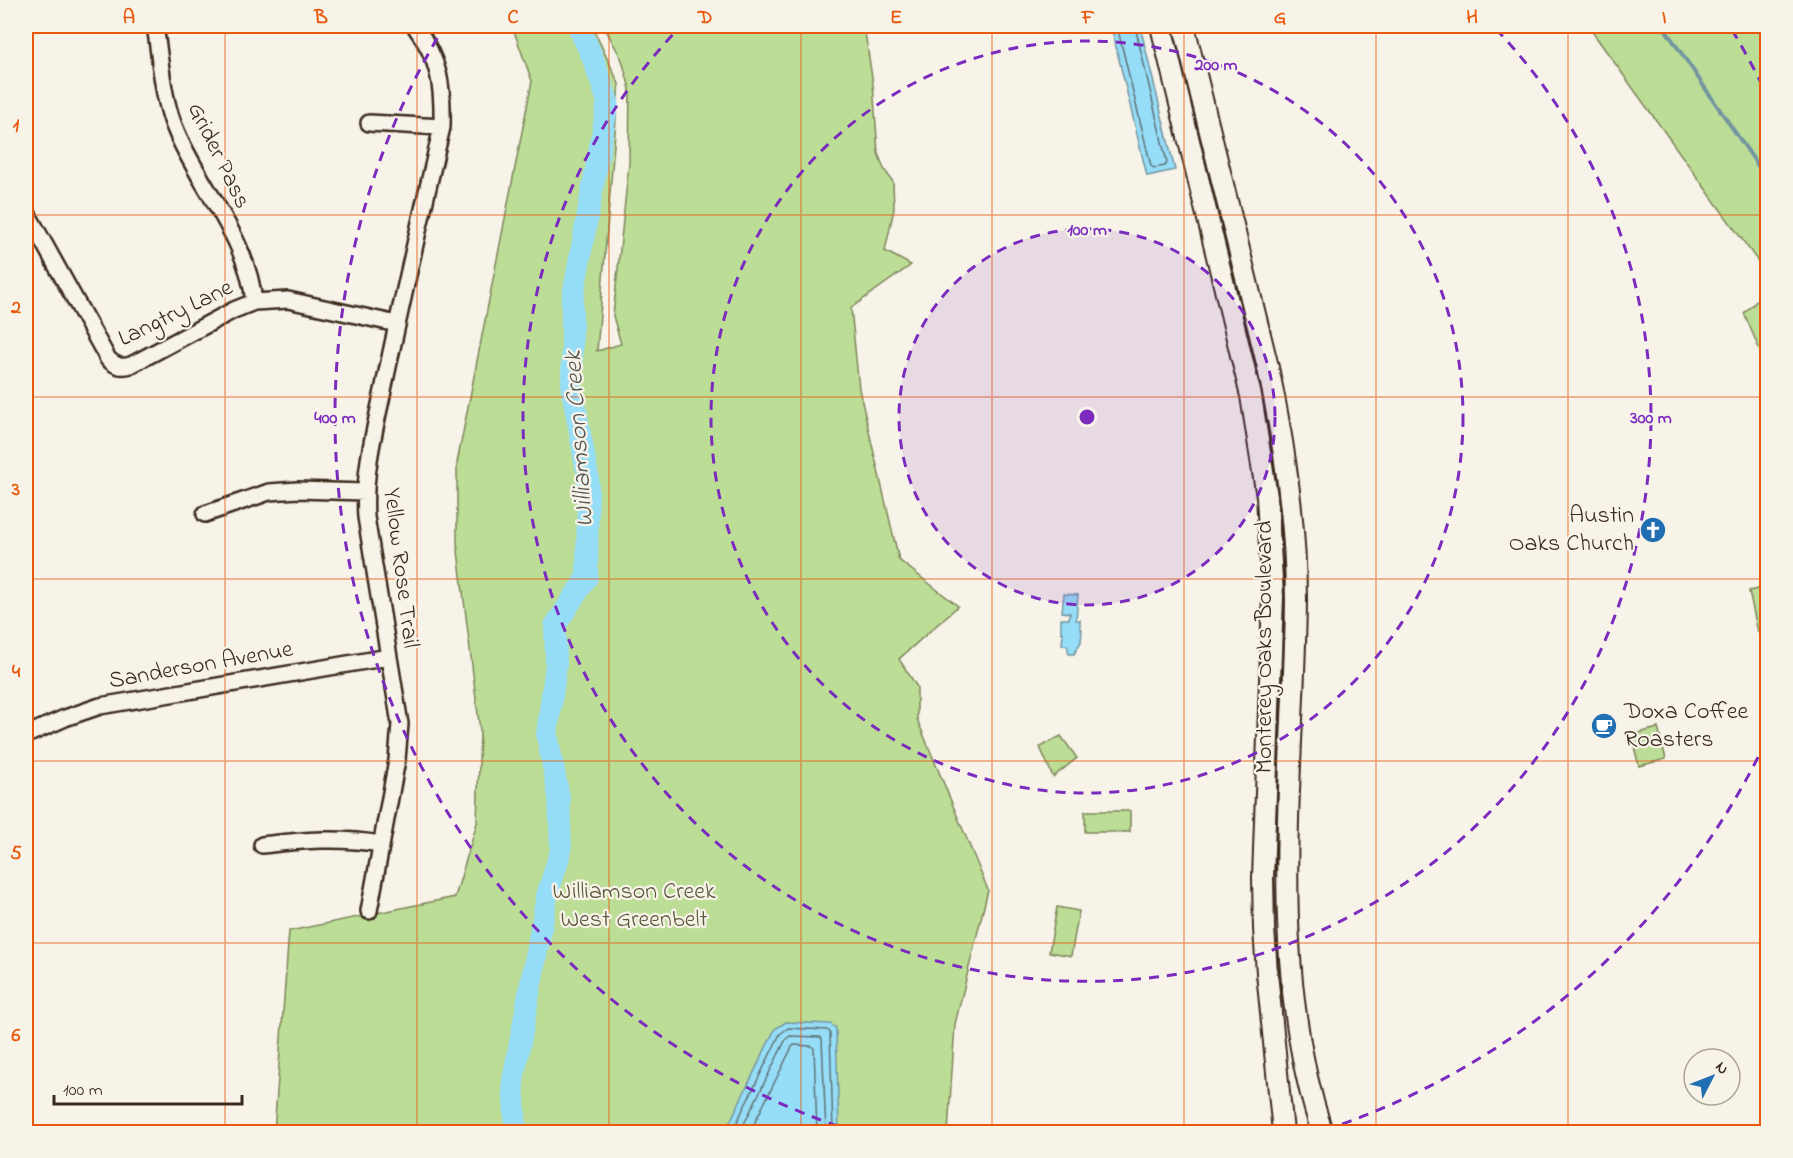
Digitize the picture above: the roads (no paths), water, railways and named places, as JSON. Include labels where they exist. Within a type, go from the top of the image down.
[{"type":"street","name":"Grider Pass","points":[[155,26],[168,111],[177,134],[241,251],[252,282],[254,302]]},
{"type":"street","name":"Yellow Rose Trail","points":[[369,910],[398,760],[400,723],[366,517],[364,492],[397,324],[442,127],[443,94],[438,69],[426,41],[415,26]]},
{"type":"street","name":"Monterey Oaks Boulevard","points":[[1161,26],[1251,396],[1267,497],[1273,596],[1263,878],[1264,929],[1283,1132]]},
{"type":"street","name":"Monterey Oaks Boulevard","points":[[1184,26],[1267,363],[1277,410],[1290,496],[1296,600],[1286,874],[1288,917],[1302,1052],[1309,1088],[1322,1132]]},
{"type":"street","points":[[369,123],[442,127]]},
{"type":"street","name":"Langtry Lane","points":[[26,211],[102,350],[115,365],[123,367],[132,365],[234,310],[254,302],[288,300],[397,324]]},
{"type":"street","points":[[205,514],[269,492],[298,490],[364,492]]},
{"type":"street","name":"Sanderson Avenue","points":[[26,735],[64,718],[100,706],[389,657]]},
{"type":"street","points":[[262,844],[339,839],[381,844]]},
{"type":"water","points":[[1111,26],[1140,26],[1175,170],[1147,176]]},
{"type":"water","points":[[1064,594],[1078,595],[1076,620],[1080,620],[1080,629],[1082,629],[1081,642],[1074,654],[1069,654],[1067,645],[1062,645],[1061,619],[1069,619],[1070,613],[1062,612]]},
{"type":"water","points":[[786,1022],[830,1024],[836,1028],[839,1132],[725,1132],[775,1029]]},
{"type":"waterway","name":"Williamson Creek","points":[[516,1132],[513,1081],[547,896],[561,850],[559,797],[547,735],[556,664],[555,626],[587,577],[588,477],[572,389],[572,302],[608,102],[592,56],[578,26]]},
{"type":"waterway","points":[[1663,26],[1758,166],[1768,177]]},
{"type":"place","name":"Austin Oaks Church","points":[[1653,530]]},
{"type":"place","name":"Doxa Coffee Roasters","points":[[1604,726]]},
{"type":"park label","name":"Williamson Creek West Greenbelt","points":[[634,906]]}]
